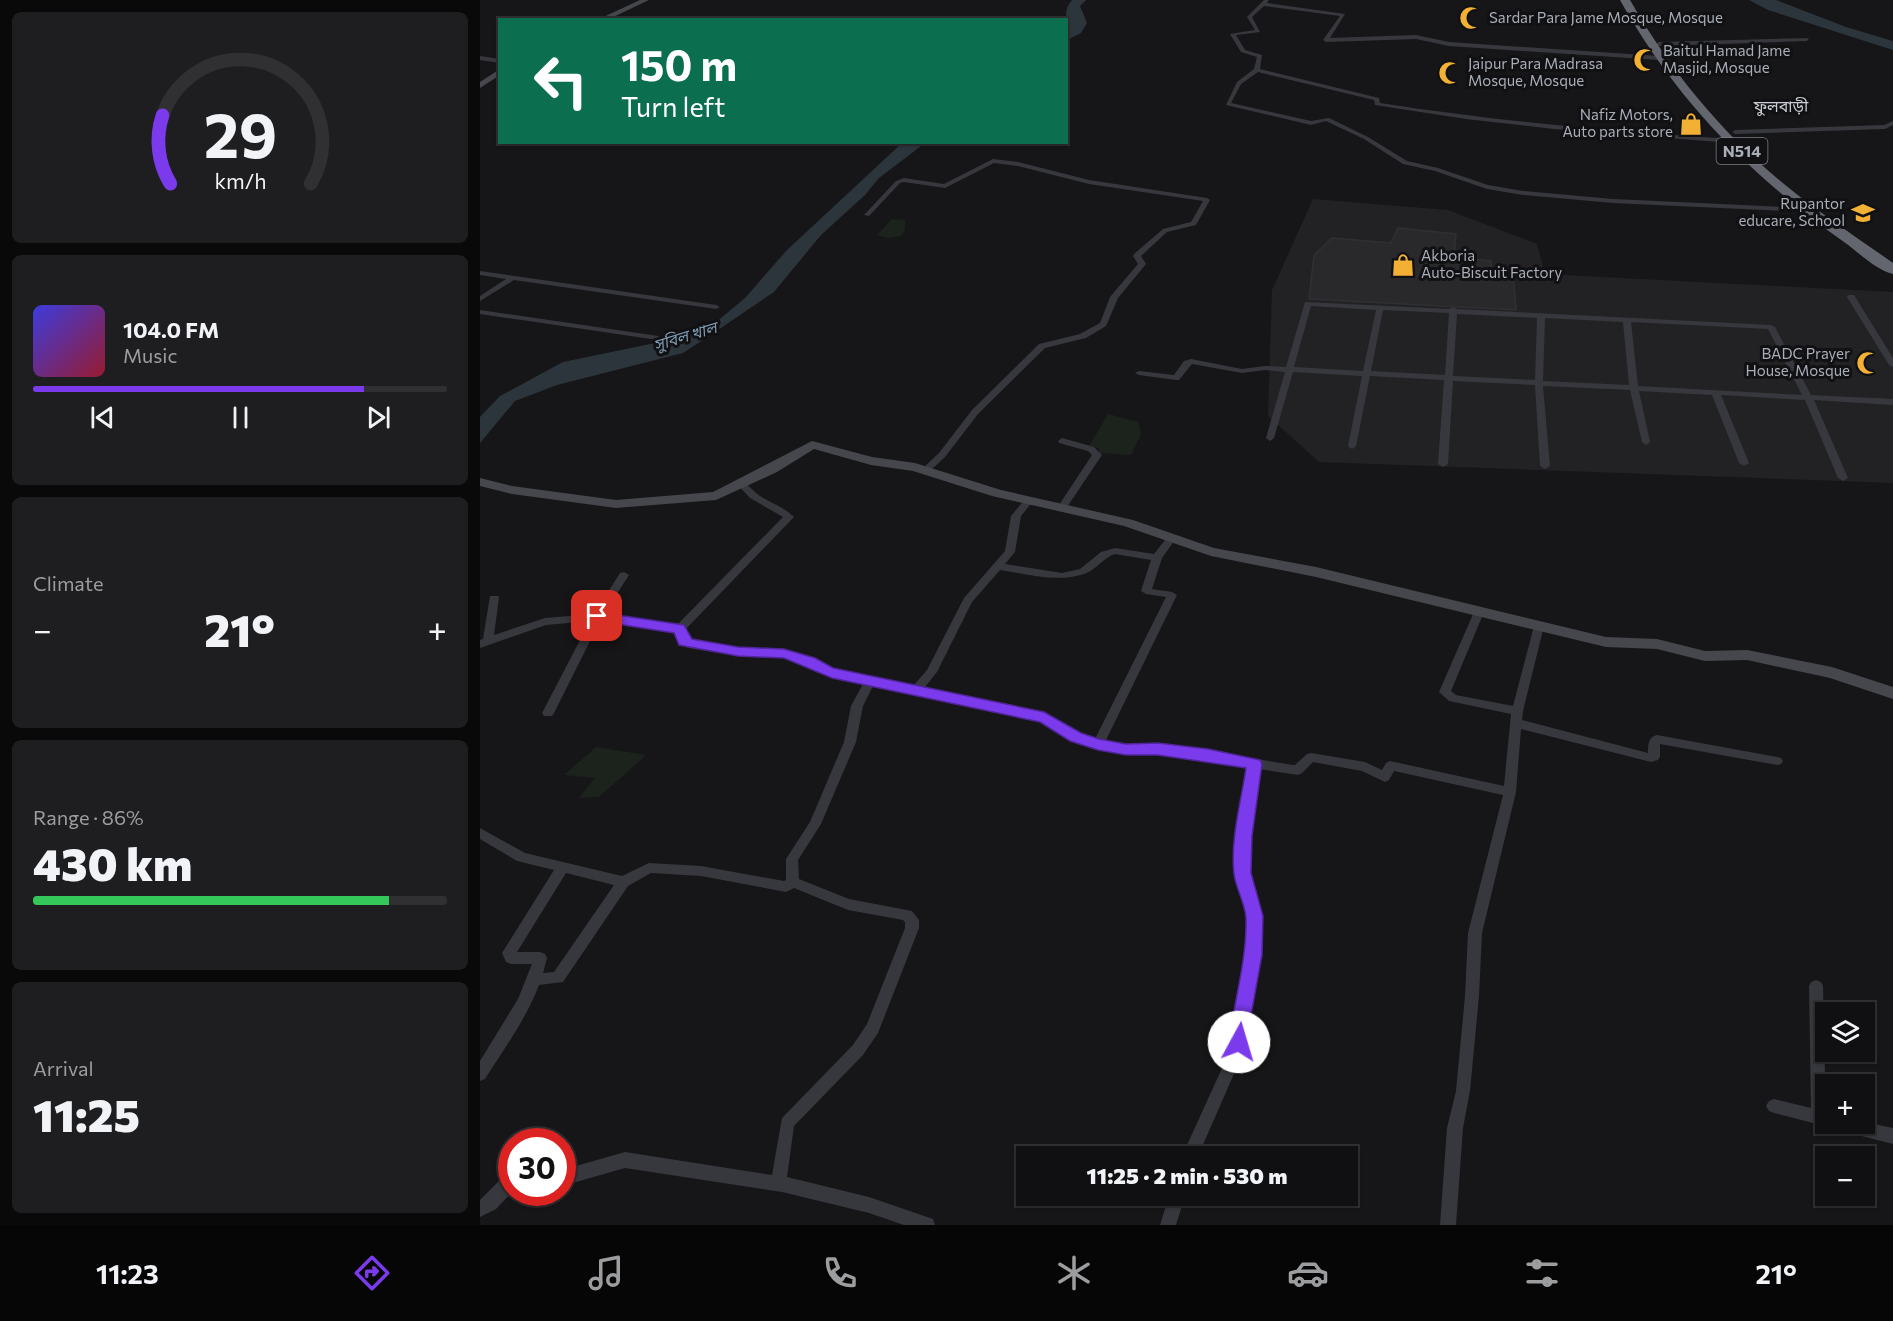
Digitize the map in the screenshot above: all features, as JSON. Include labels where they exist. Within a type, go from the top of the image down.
[{"type":"highway","name":"N514","points":[[1625,0],[1659,58],[1734,137],[1793,188],[1893,259]]},
{"type":"highway","name":"N514","points":[[1633,0],[1659,44],[1695,93],[1768,177],[1893,270]]},
{"type":"street","points":[[605,18],[646,0]]},
{"type":"street","points":[[1290,8],[1297,0]]},
{"type":"street","points":[[1659,58],[1449,44],[1424,38],[1326,40],[1343,15],[1317,8],[1290,8],[1265,2],[1249,17],[1258,31],[1233,34],[1243,51],[1260,56],[1257,70],[1239,83],[1228,104],[1311,123],[1327,119],[1366,138],[1405,163],[1436,169],[1487,187],[1523,193],[1612,201],[1810,210]]},
{"type":"street","points":[[1659,44],[1807,39]]},
{"type":"street","points":[[480,58],[498,61]]},
{"type":"street","points":[[1257,70],[1377,99],[1377,104],[1478,120],[1656,137],[1734,137],[1885,127],[1893,123]]},
{"type":"street","points":[[480,86],[498,72]]},
{"type":"street","points":[[867,215],[898,182],[904,180],[945,186],[993,160],[1089,182],[1207,200],[1194,224],[1190,227],[1165,230],[1137,256],[1142,264],[1114,297],[1103,324],[1083,336],[1042,346],[975,412],[942,455],[926,470]]},
{"type":"street","points":[[480,273],[716,307]]},
{"type":"street","points":[[480,299],[512,278]]},
{"type":"street","points":[[1851,297],[1893,365]]},
{"type":"street","points":[[1270,438],[1308,304],[1453,309],[1541,317],[1771,327],[1808,397],[1844,478]]},
{"type":"street","points":[[1352,446],[1380,308]]},
{"type":"street","points":[[1443,464],[1453,309]]},
{"type":"street","points":[[480,312],[658,338]]},
{"type":"street","points":[[1541,317],[1539,384],[1545,466]]},
{"type":"street","points":[[1627,320],[1634,389],[1646,442]]},
{"type":"street","points":[[1139,373],[1176,378],[1186,363],[1191,361],[1242,371],[1265,369],[1893,402]]},
{"type":"street","points":[[1716,393],[1744,463]]},
{"type":"street","points":[[1062,441],[1091,449],[1097,455],[1062,508]]},
{"type":"street","points":[[480,482],[512,490],[616,504],[716,496],[772,469],[809,445],[871,461],[904,464],[997,493],[1128,523],[1210,552],[1305,570],[1606,642],[1620,640],[1674,647],[1706,656],[1747,655],[1832,673],[1893,693]]},
{"type":"street","points":[[679,629],[789,517],[782,510],[759,502],[741,483]]},
{"type":"street","points":[[917,689],[931,672],[969,600],[1010,552],[1016,516],[1029,500]]},
{"type":"street","points":[[1098,745],[1172,596],[1146,591],[1157,558],[1172,537]]},
{"type":"street","points":[[996,566],[1062,576],[1083,571],[1105,554],[1115,551],[1157,558]]},
{"type":"street","points":[[548,713],[597,616],[624,575]]},
{"type":"street","points":[[484,643],[494,598]]},
{"type":"street","points":[[1479,612],[1445,692],[1453,698],[1651,758],[1654,757],[1657,739],[1777,761]]},
{"type":"street","points":[[484,643],[545,622],[597,616],[679,629]]},
{"type":"street","points":[[1448,1225],[1455,1128],[1462,1091],[1472,996],[1475,933],[1510,792],[1516,717],[1539,626]]},
{"type":"street","points":[[679,629],[684,642],[688,644],[738,652],[784,654],[810,662],[820,669],[870,682],[917,689],[1044,717],[1076,737],[1098,745],[1126,750],[1158,749],[1208,755],[1298,770],[1311,757],[1365,767],[1385,777],[1390,766],[1510,792]]},
{"type":"street","points":[[793,882],[792,859],[815,824],[850,742],[857,706],[870,682]]},
{"type":"street","points":[[1195,1146],[1239,1042],[1243,1000],[1253,955],[1254,916],[1243,873],[1244,836],[1254,764]]},
{"type":"street","points":[[480,833],[522,857],[623,882]]},
{"type":"street","points":[[480,1074],[536,979],[540,958],[511,958],[510,953],[562,868]]},
{"type":"street","points":[[536,979],[558,978],[623,882],[649,868],[701,871],[786,886],[793,882]]},
{"type":"street","points":[[782,1184],[778,1170],[787,1123],[858,1050],[873,1028],[912,928],[912,920],[907,915],[838,901],[793,882]]},
{"type":"street","points":[[1816,986],[1820,1074]]},
{"type":"street","points":[[1774,1106],[1815,1117]]},
{"type":"street","points":[[1875,1132],[1893,1136]]},
{"type":"street","points":[[576,1174],[625,1160],[782,1184],[869,1205],[927,1225]]},
{"type":"street","points":[[480,1209],[498,1195]]},
{"type":"street","points":[[1168,1225],[1174,1206]]},
{"type":"shaded area","points":[[1313,199],[1448,210],[1537,244],[1545,274],[1893,292],[1893,483],[1319,462],[1268,416],[1272,290]]},
{"type":"shaded area","points":[[892,219],[905,220],[905,230],[901,236],[888,238],[877,235]]},
{"type":"shaded area","points":[[1108,414],[1138,422],[1141,434],[1131,455],[1100,453],[1098,448],[1089,446]]},
{"type":"shaded area","points":[[596,747],[646,755],[599,797],[579,798],[595,778],[564,775]]},
{"type":"water","points":[[1072,0],[1086,0],[1080,6],[1087,23],[1081,33],[1068,40],[1070,27],[1066,13]]},
{"type":"water","points":[[1749,0],[1776,0],[1846,27],[1893,41],[1893,50],[1768,10]]},
{"type":"water","name":"সুবিল খাল","points":[[901,144],[924,144],[879,178],[865,195],[821,235],[774,292],[683,353],[557,385],[515,401],[480,443],[480,417],[500,396],[563,362],[679,338],[715,323],[745,298],[786,251]]},
{"type":"building","name":"Akboria Auto-Biscuit Factory","points":[[1398,228],[1456,234],[1454,257],[1491,261],[1492,270],[1513,272],[1516,310],[1309,299],[1314,255],[1332,238],[1391,243]]},
{"type":"place","name":"Sardar Para Jame Mosque, Mosque","points":[[1471,18]]},
{"type":"place","name":"Baitul Hamad Jame Masjid, Mosque","points":[[1645,60]]},
{"type":"place","name":"Jaipur Para Madrasa Mosque, Mosque","points":[[1450,73]]},
{"type":"place","name":"Nafiz Motors, Auto parts store","points":[[1691,124]]},
{"type":"place","name":"Rupantor educare, School","points":[[1863,213]]},
{"type":"place","name":"Akboria Auto-Biscuit Factory","points":[[1403,265]]},
{"type":"place","name":"BADC Prayer House, Mosque","points":[[1868,363]]},
{"type":"district","name":"ফুলবাড়ী","points":[[1781,106]]},
{"type":"route","points":[[597,616],[679,629],[684,642],[688,644],[738,652],[784,654],[810,662],[832,673],[1044,717],[1076,737],[1098,745],[1126,750],[1158,749],[1208,755],[1254,764],[1244,836],[1243,873],[1254,916],[1253,955],[1243,1000],[1239,1042]]}]
